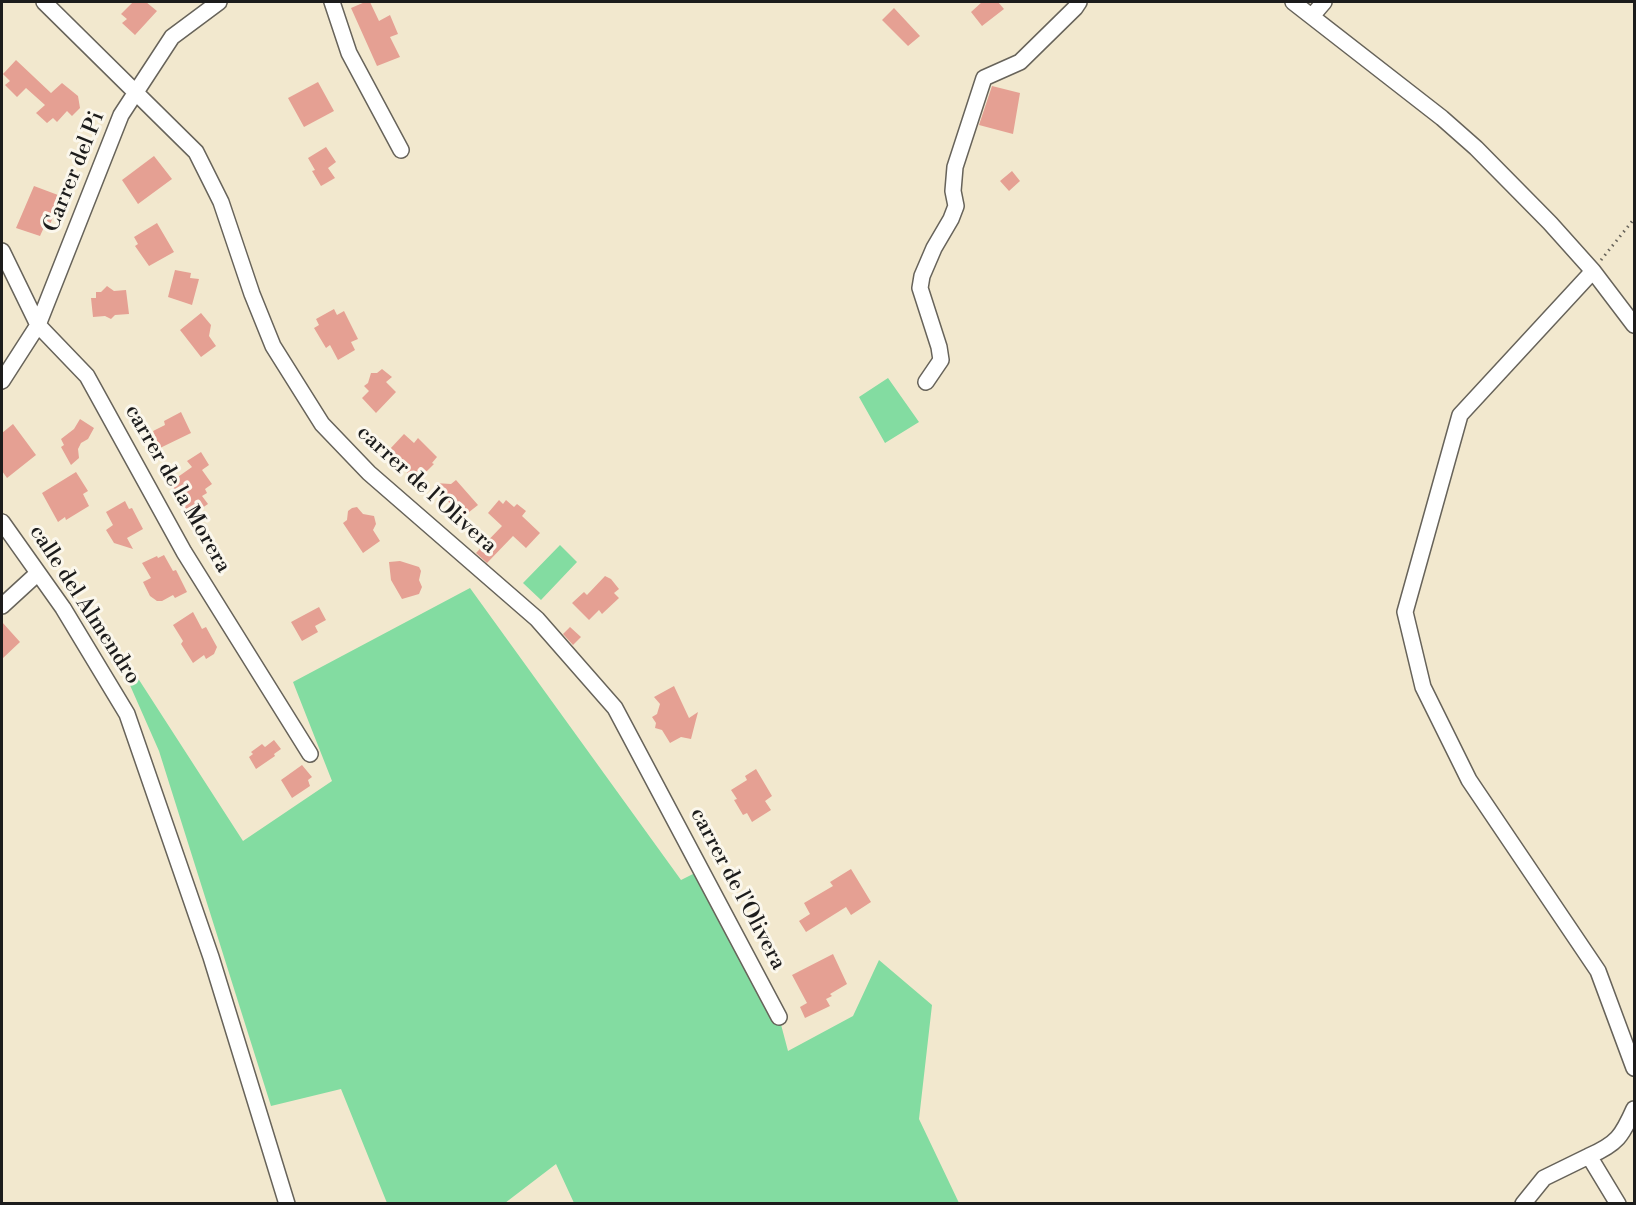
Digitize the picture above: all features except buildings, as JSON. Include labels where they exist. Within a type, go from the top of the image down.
[{"type":"street","name":"carrer de l'Olivera","points":[[44,2],[137,91],[196,152],[221,202],[252,294],[273,346],[322,424],[369,473],[537,619],[615,708],[779,1017]]},
{"type":"street","name":"Carrer del Pi","points":[[2,381],[38,325],[121,115],[172,37],[219,2]]},
{"type":"street","points":[[332,2],[349,53],[401,150]]},
{"type":"street","points":[[926,382],[941,360],[920,288],[922,276],[956,207],[953,191],[955,167],[984,78],[1020,62],[1079,2]]},
{"type":"street","points":[[1293,2],[1442,118],[1476,148],[1550,223],[1593,271],[1635,325]]},
{"type":"street","points":[[1312,16],[1324,2]]},
{"type":"street","name":"carrer de la Morera","points":[[2,251],[38,325],[87,376],[184,552],[310,754]]},
{"type":"street","points":[[1593,271],[1460,415],[1405,612],[1423,687],[1469,780],[1599,971],[1635,1068]]},
{"type":"street","name":"calle del Almendro","points":[[2,522],[63,608],[128,714],[211,957],[287,1203]]},
{"type":"street","points":[[2,606],[38,573]]},
{"type":"street","points":[[1523,1203],[1544,1178],[1610,1147],[1625,1130],[1635,1109]]},
{"type":"street","points":[[1589,1156],[1618,1203]]},
{"type":"path","points":[[1593,271],[1635,219]]},
{"type":"green space","points":[[888,378],[919,422],[885,443],[859,397]]},
{"type":"green space","points":[[560,545],[577,562],[541,600],[523,583]]},
{"type":"green space","points":[[470,588],[681,880],[701,870],[779,1017],[788,1051],[853,1016],[879,960],[932,1005],[919,1119],[959,1203],[574,1203],[556,1164],[505,1203],[387,1203],[341,1089],[271,1106],[159,751],[103,624],[243,841],[332,781],[293,682]]}]
